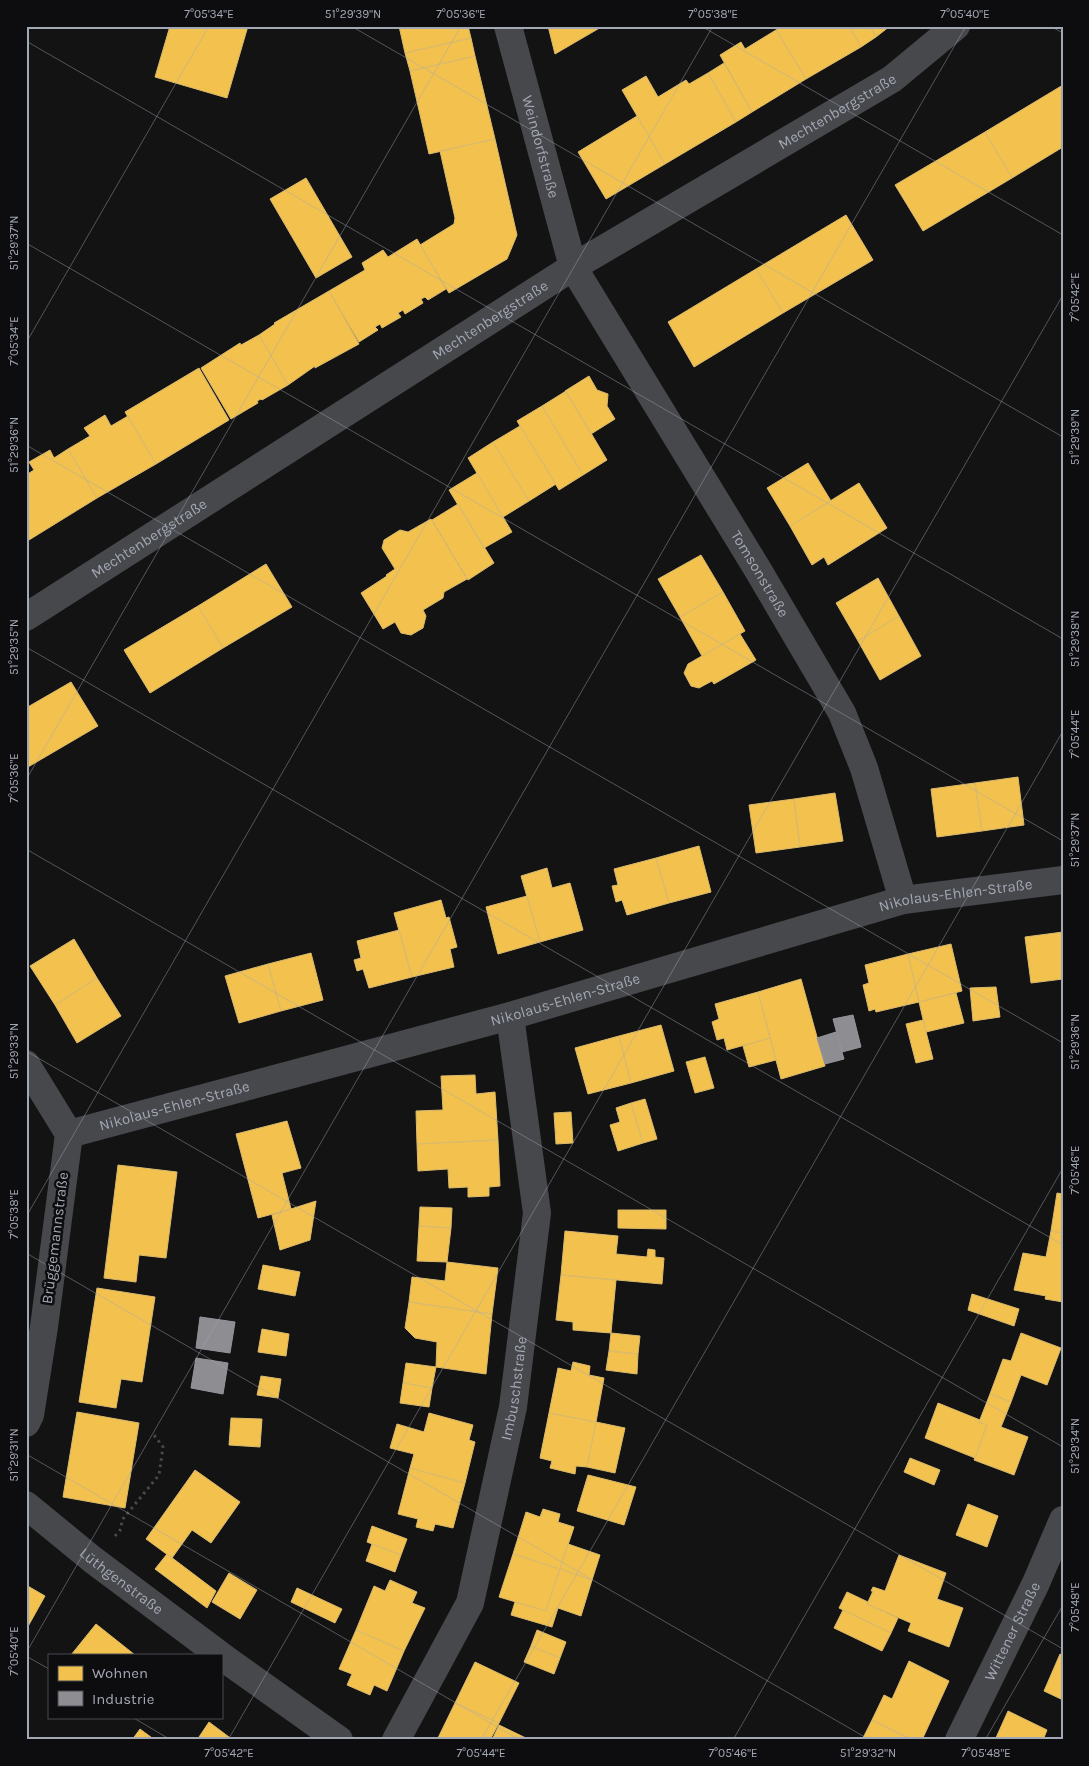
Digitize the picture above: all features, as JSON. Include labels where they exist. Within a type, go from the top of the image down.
[{"type":"street","name":"Weindorfstraße","points":[[508,26],[573,267]]},
{"type":"street","name":"Mechtenbergstraße","points":[[26,617],[573,267],[892,79],[956,26]]},
{"type":"street","name":"Tomsonstraße","points":[[573,267],[758,570],[842,713],[864,768],[903,900]]},
{"type":"street","name":"Nikolaus-Ehlen-Straße","points":[[69,1134],[510,1016],[903,900],[1063,880]]},
{"type":"street","name":"Imbuschstraße","points":[[396,1740],[470,1603],[513,1407],[537,1213],[510,1016]]},
{"type":"street","points":[[26,1064],[69,1134]]},
{"type":"street","name":"Brüggemannstraße","points":[[26,1423],[30,1414],[35,1326],[69,1134]]},
{"type":"street","name":"Lüthgenstraße","points":[[26,1505],[93,1560],[220,1654]]},
{"type":"street","name":"Wittener Straße","points":[[959,1740],[1036,1583],[1063,1520]]},
{"type":"street","name":"Lüthgenstraße","points":[[222,1656],[339,1740]]},
{"type":"path","points":[[93,1560],[121,1529],[122,1520],[159,1475],[163,1447],[154,1435]]},
{"type":"building: Wohnen","points":[[170,26],[248,26],[227,98],[155,77]]},
{"type":"building: Wohnen","points":[[399,26],[468,26],[471,38],[405,53]]},
{"type":"building: Wohnen","points":[[548,26],[603,26],[555,54]]},
{"type":"building: Wohnen","points":[[783,26],[849,26],[861,47],[806,79],[776,30]]},
{"type":"building: Wohnen","points":[[849,26],[870,26],[876,37],[861,47]]},
{"type":"building: Wohnen","points":[[870,26],[890,26],[876,37]]},
{"type":"building: Wohnen","points":[[776,30],[806,79],[752,112],[720,55],[741,42],[745,49]]},
{"type":"building: Wohnen","points":[[471,38],[475,56],[410,71],[405,53]]},
{"type":"building: Wohnen","points":[[475,56],[495,139],[429,154],[410,71]]},
{"type":"building: Wohnen","points":[[724,63],[752,112],[736,122],[708,73]]},
{"type":"building: Wohnen","points":[[708,73],[736,122],[665,164],[622,90],[646,76],[658,97],[686,80],[689,84]]},
{"type":"building: Wohnen","points":[[1063,85],[1063,147],[1012,178],[985,132]]},
{"type":"building: Wohnen","points":[[637,116],[665,164],[606,199],[578,152]]},
{"type":"building: Wohnen","points":[[985,132],[1012,178],[923,231],[895,185]]},
{"type":"building: Wohnen","points":[[495,139],[517,235],[507,259],[449,293],[420,245],[454,224],[455,218],[440,151]]},
{"type":"building: Wohnen","points":[[306,178],[352,257],[316,278],[270,199]]},
{"type":"building: Wohnen","points":[[846,215],[873,260],[783,313],[756,269]]},
{"type":"building: Wohnen","points":[[417,239],[446,289],[428,300],[425,297],[421,299],[423,303],[405,314],[403,310],[398,313],[401,317],[382,328],[380,324],[375,327],[378,330],[359,342],[329,291],[365,270],[362,263],[383,250],[388,257]]},
{"type":"building: Wohnen","points":[[756,269],[783,313],[694,367],[668,322]]},
{"type":"building: Wohnen","points":[[329,291],[359,344],[315,368],[315,366],[288,385],[259,335],[274,323]]},
{"type":"building: Wohnen","points":[[259,335],[288,385],[257,401],[258,403],[231,419],[201,368],[240,343],[241,345]]},
{"type":"building: Wohnen","points":[[199,368],[229,420],[156,464],[125,412]]},
{"type":"building: Wohnen","points":[[589,376],[597,390],[608,394],[607,406],[615,419],[591,434],[565,391]]},
{"type":"building: Wohnen","points":[[566,391],[607,460],[583,475],[542,406]]},
{"type":"building: Wohnen","points":[[542,406],[583,475],[559,490],[517,421]]},
{"type":"building: Wohnen","points":[[105,415],[111,426],[128,416],[156,464],[97,498],[68,449],[90,436],[84,428]]},
{"type":"building: Wohnen","points":[[520,426],[556,484],[529,501],[493,442]]},
{"type":"building: Wohnen","points":[[493,442],[529,501],[503,517],[468,458]]},
{"type":"building: Wohnen","points":[[68,449],[97,498],[29,540],[26,535],[26,475],[34,470],[29,462],[50,450],[54,458]]},
{"type":"building: Wohnen","points":[[808,463],[831,501],[790,526],[767,488]]},
{"type":"building: Wohnen","points":[[477,473],[512,532],[484,548],[449,490]]},
{"type":"building: Wohnen","points":[[859,483],[887,528],[828,565],[824,557],[812,565],[790,526]]},
{"type":"building: Wohnen","points":[[458,504],[494,563],[468,580],[432,520]]},
{"type":"building: Wohnen","points":[[431,519],[467,579],[444,592],[443,598],[423,610],[426,616],[423,628],[411,635],[401,633],[395,622],[383,629],[361,593],[395,569],[382,548],[384,540],[400,530],[408,532]]},
{"type":"building: Wohnen","points":[[701,555],[723,592],[680,617],[658,579]]},
{"type":"building: Wohnen","points":[[266,564],[292,607],[223,648],[198,606]]},
{"type":"building: Wohnen","points":[[878,578],[899,616],[858,641],[836,603]]},
{"type":"building: Wohnen","points":[[723,592],[745,631],[702,656],[680,617]]},
{"type":"building: Wohnen","points":[[198,606],[223,648],[150,693],[124,650]]},
{"type":"building: Wohnen","points":[[899,616],[921,656],[880,680],[858,641]]},
{"type":"building: Wohnen","points":[[740,634],[756,660],[714,684],[712,681],[699,688],[691,686],[684,673],[688,664]]},
{"type":"building: Wohnen","points":[[71,682],[98,726],[28,767],[26,765],[26,708]]},
{"type":"building: Wohnen","points":[[1018,777],[1024,825],[982,831],[975,783]]},
{"type":"building: Wohnen","points":[[975,783],[982,831],[937,837],[931,789]]},
{"type":"building: Wohnen","points":[[835,793],[843,841],[800,847],[794,799]]},
{"type":"building: Wohnen","points":[[794,799],[800,847],[756,853],[749,805]]},
{"type":"building: Wohnen","points":[[699,846],[711,892],[669,903],[656,858]]},
{"type":"building: Wohnen","points":[[656,858],[669,903],[627,915],[622,900],[616,902],[612,886],[618,885],[614,869]]},
{"type":"building: Wohnen","points":[[547,868],[552,888],[570,883],[583,930],[540,942],[521,876]]},
{"type":"building: Wohnen","points":[[527,896],[540,942],[498,954],[486,907]]},
{"type":"building: Wohnen","points":[[441,900],[446,918],[449,917],[457,947],[450,949],[454,967],[412,977],[394,913]]},
{"type":"building: Wohnen","points":[[399,930],[412,977],[369,988],[363,969],[357,971],[354,960],[361,958],[357,941]]},
{"type":"building: Wohnen","points":[[1063,932],[1063,979],[1031,983],[1025,937]]},
{"type":"building: Wohnen","points":[[74,939],[97,978],[55,1005],[30,966]]},
{"type":"building: Wohnen","points":[[951,944],[962,991],[919,1002],[908,954]]},
{"type":"building: Wohnen","points":[[311,953],[323,1000],[281,1011],[268,964]]},
{"type":"building: Wohnen","points":[[908,954],[919,1002],[876,1012],[875,1009],[869,1011],[863,985],[869,983],[865,965]]},
{"type":"building: Wohnen","points":[[268,964],[281,1011],[239,1023],[225,976]]},
{"type":"building: Wohnen","points":[[97,978],[121,1016],[77,1043],[55,1005]]},
{"type":"building: Wohnen","points":[[801,979],[825,1066],[781,1079],[758,992]]},
{"type":"building: Wohnen","points":[[996,987],[1000,1017],[973,1021],[970,988]]},
{"type":"building: Wohnen","points":[[758,992],[770,1038],[727,1050],[724,1038],[717,1040],[712,1022],[719,1019],[715,1004]]},
{"type":"building: Wohnen","points":[[956,993],[964,1023],[926,1032],[919,1002]]},
{"type":"building: Wohnen","points":[[923,1020],[933,1059],[916,1063],[906,1024]]},
{"type":"building: Wohnen","points":[[661,1025],[674,1071],[631,1083],[619,1036]]},
{"type":"building: Wohnen","points":[[619,1036],[631,1083],[588,1094],[575,1048]]},
{"type":"building: Wohnen","points":[[770,1038],[776,1060],[749,1067],[743,1046]]},
{"type":"building: Wohnen","points":[[705,1057],[714,1088],[695,1093],[686,1062]]},
{"type":"building: Wohnen","points":[[475,1075],[476,1094],[495,1092],[498,1140],[417,1144],[416,1111],[443,1110],[441,1076]]},
{"type":"building: Wohnen","points":[[645,1099],[657,1139],[643,1143],[631,1103]]},
{"type":"building: Wohnen","points":[[631,1103],[643,1143],[618,1151],[610,1125],[620,1122],[616,1108]]},
{"type":"building: Wohnen","points":[[571,1112],[573,1143],[556,1144],[554,1113]]},
{"type":"building: Wohnen","points":[[287,1121],[301,1168],[282,1173],[291,1209],[258,1218],[236,1134]]},
{"type":"building: Wohnen","points":[[498,1140],[500,1186],[489,1187],[489,1196],[468,1197],[468,1187],[449,1188],[448,1169],[418,1171],[417,1144]]},
{"type":"building: Wohnen","points":[[118,1165],[177,1172],[166,1258],[139,1255],[136,1282],[104,1278]]},
{"type":"building: Wohnen","points":[[1057,1193],[1063,1194],[1063,1233],[1051,1231]]},
{"type":"building: Wohnen","points":[[316,1201],[310,1240],[280,1250],[272,1215]]},
{"type":"building: Wohnen","points":[[420,1207],[452,1208],[451,1228],[419,1226]]},
{"type":"building: Wohnen","points":[[618,1210],[666,1210],[666,1229],[618,1228]]},
{"type":"building: Wohnen","points":[[419,1226],[451,1228],[447,1262],[417,1261]]},
{"type":"building: Wohnen","points":[[565,1231],[618,1236],[616,1254],[647,1257],[648,1249],[655,1250],[655,1257],[664,1258],[662,1284],[561,1275]]},
{"type":"building: Wohnen","points":[[1051,1231],[1063,1233],[1063,1302],[1045,1299],[1046,1296],[1014,1290],[1023,1253],[1046,1257]]},
{"type":"building: Wohnen","points":[[447,1262],[498,1268],[492,1314],[409,1302],[412,1277],[445,1281]]},
{"type":"building: Wohnen","points":[[263,1265],[300,1272],[295,1296],[258,1289]]},
{"type":"building: Wohnen","points":[[561,1275],[616,1280],[611,1333],[573,1330],[573,1322],[556,1320]]},
{"type":"building: Wohnen","points":[[97,1288],[155,1297],[142,1382],[121,1379],[116,1408],[79,1402]]},
{"type":"building: Wohnen","points":[[972,1294],[1019,1309],[1014,1326],[968,1310]]},
{"type":"building: Wohnen","points":[[409,1302],[492,1314],[486,1374],[436,1367],[437,1342],[415,1338],[405,1328]]},
{"type":"building: Wohnen","points":[[262,1329],[289,1334],[286,1356],[258,1352]]},
{"type":"building: Wohnen","points":[[611,1333],[640,1336],[638,1354],[609,1351]]},
{"type":"building: Wohnen","points":[[1021,1333],[1061,1348],[1047,1385],[1021,1375],[1011,1402],[990,1394],[1003,1359],[1011,1361]]},
{"type":"building: Wohnen","points":[[609,1351],[638,1354],[637,1374],[606,1370]]},
{"type":"building: Wohnen","points":[[573,1362],[590,1366],[589,1375],[604,1378],[596,1422],[549,1413],[558,1368],[571,1371]]},
{"type":"building: Wohnen","points":[[406,1363],[436,1367],[432,1388],[403,1383]]},
{"type":"building: Wohnen","points":[[261,1376],[281,1379],[278,1398],[257,1395]]},
{"type":"building: Wohnen","points":[[403,1383],[432,1388],[429,1407],[400,1403]]},
{"type":"building: Wohnen","points":[[990,1394],[1011,1402],[1001,1427],[1028,1437],[1014,1475],[974,1460],[987,1425],[979,1422]]},
{"type":"building: Wohnen","points":[[938,1403],[980,1420],[979,1422],[987,1425],[975,1458],[925,1438]]},
{"type":"building: Wohnen","points":[[77,1412],[139,1423],[125,1508],[63,1497]]},
{"type":"building: Wohnen","points":[[429,1413],[473,1425],[469,1440],[475,1442],[465,1483],[410,1468],[414,1454],[390,1448],[397,1424],[424,1432]]},
{"type":"building: Wohnen","points":[[549,1413],[596,1422],[587,1467],[576,1466],[575,1474],[550,1468],[552,1461],[540,1458]]},
{"type":"building: Wohnen","points":[[231,1418],[262,1419],[260,1447],[229,1445]]},
{"type":"building: Wohnen","points":[[596,1422],[625,1428],[615,1473],[587,1467]]},
{"type":"building: Wohnen","points":[[910,1458],[940,1470],[934,1485],[904,1472]]},
{"type":"building: Wohnen","points":[[410,1468],[465,1483],[453,1528],[435,1524],[433,1531],[416,1527],[418,1519],[398,1514]]},
{"type":"building: Wohnen","points":[[195,1470],[240,1502],[211,1543],[192,1530],[172,1558],[146,1539]]},
{"type":"building: Wohnen","points":[[588,1475],[636,1487],[624,1525],[577,1511]]},
{"type":"building: Wohnen","points":[[968,1504],[998,1516],[987,1547],[956,1535]]},
{"type":"building: Wohnen","points":[[543,1509],[560,1514],[558,1522],[574,1527],[560,1569],[513,1554],[526,1512],[540,1517]]},
{"type":"building: Wohnen","points":[[372,1526],[407,1539],[401,1555],[367,1542]]},
{"type":"building: Wohnen","points":[[372,1544],[401,1555],[395,1572],[366,1561]]},
{"type":"building: Wohnen","points":[[568,1544],[600,1555],[592,1580],[560,1569]]},
{"type":"building: Wohnen","points":[[167,1554],[216,1591],[207,1608],[155,1569]]},
{"type":"building: Wohnen","points":[[513,1554],[560,1569],[546,1611],[499,1597]]},
{"type":"building: Wohnen","points":[[899,1555],[946,1573],[937,1599],[963,1608],[949,1647],[908,1631],[911,1623],[867,1604],[873,1587],[885,1591]]},
{"type":"building: Wohnen","points":[[560,1569],[592,1580],[581,1616],[558,1608],[552,1627],[511,1615],[515,1602],[546,1611]]},
{"type":"building: Wohnen","points":[[229,1573],[257,1590],[240,1619],[212,1602]]},
{"type":"building: Wohnen","points":[[390,1580],[417,1592],[412,1603],[425,1608],[404,1651],[356,1630],[374,1586],[385,1591]]},
{"type":"building: Wohnen","points":[[26,1585],[45,1596],[26,1630]]},
{"type":"building: Wohnen","points":[[297,1588],[342,1609],[335,1623],[291,1602]]},
{"type":"building: Wohnen","points":[[847,1592],[868,1602],[867,1604],[898,1618],[891,1633],[839,1608]]},
{"type":"building: Wohnen","points":[[843,1610],[891,1633],[882,1651],[834,1628]]},
{"type":"building: Wohnen","points":[[96,1624],[134,1654],[72,1654]]},
{"type":"building: Wohnen","points":[[356,1630],[404,1651],[387,1691],[374,1685],[370,1695],[347,1685],[352,1674],[339,1669]]},
{"type":"building: Wohnen","points":[[537,1630],[566,1642],[560,1658],[531,1646]]},
{"type":"building: Wohnen","points":[[531,1646],[560,1658],[554,1674],[524,1662]]},
{"type":"building: Wohnen","points":[[1060,1654],[1063,1655],[1063,1700],[1044,1691]]},
{"type":"building: Wohnen","points":[[909,1661],[949,1681],[922,1740],[912,1740],[872,1720],[884,1695],[892,1699]]},
{"type":"building: Wohnen","points":[[475,1662],[519,1683],[499,1723],[455,1703]]},
{"type":"building: Wohnen","points":[[455,1703],[499,1723],[490,1740],[437,1740]]},
{"type":"building: Wohnen","points":[[1008,1711],[1047,1730],[1043,1740],[995,1740]]},
{"type":"building: Wohnen","points":[[872,1720],[912,1740],[862,1740]]},
{"type":"building: Wohnen","points":[[209,1722],[233,1740],[197,1740]]},
{"type":"building: Wohnen","points":[[499,1725],[530,1740],[492,1740]]},
{"type":"building: Wohnen","points":[[140,1729],[144,1732],[155,1740],[132,1740]]},
{"type":"building: Industrie","points":[[853,1015],[861,1047],[842,1052],[833,1019]]},
{"type":"building: Industrie","points":[[836,1032],[844,1059],[825,1064],[817,1038]]},
{"type":"building: Industrie","points":[[200,1317],[235,1322],[230,1353],[196,1348]]},
{"type":"building: Industrie","points":[[196,1358],[228,1363],[223,1394],[191,1388]]}]
